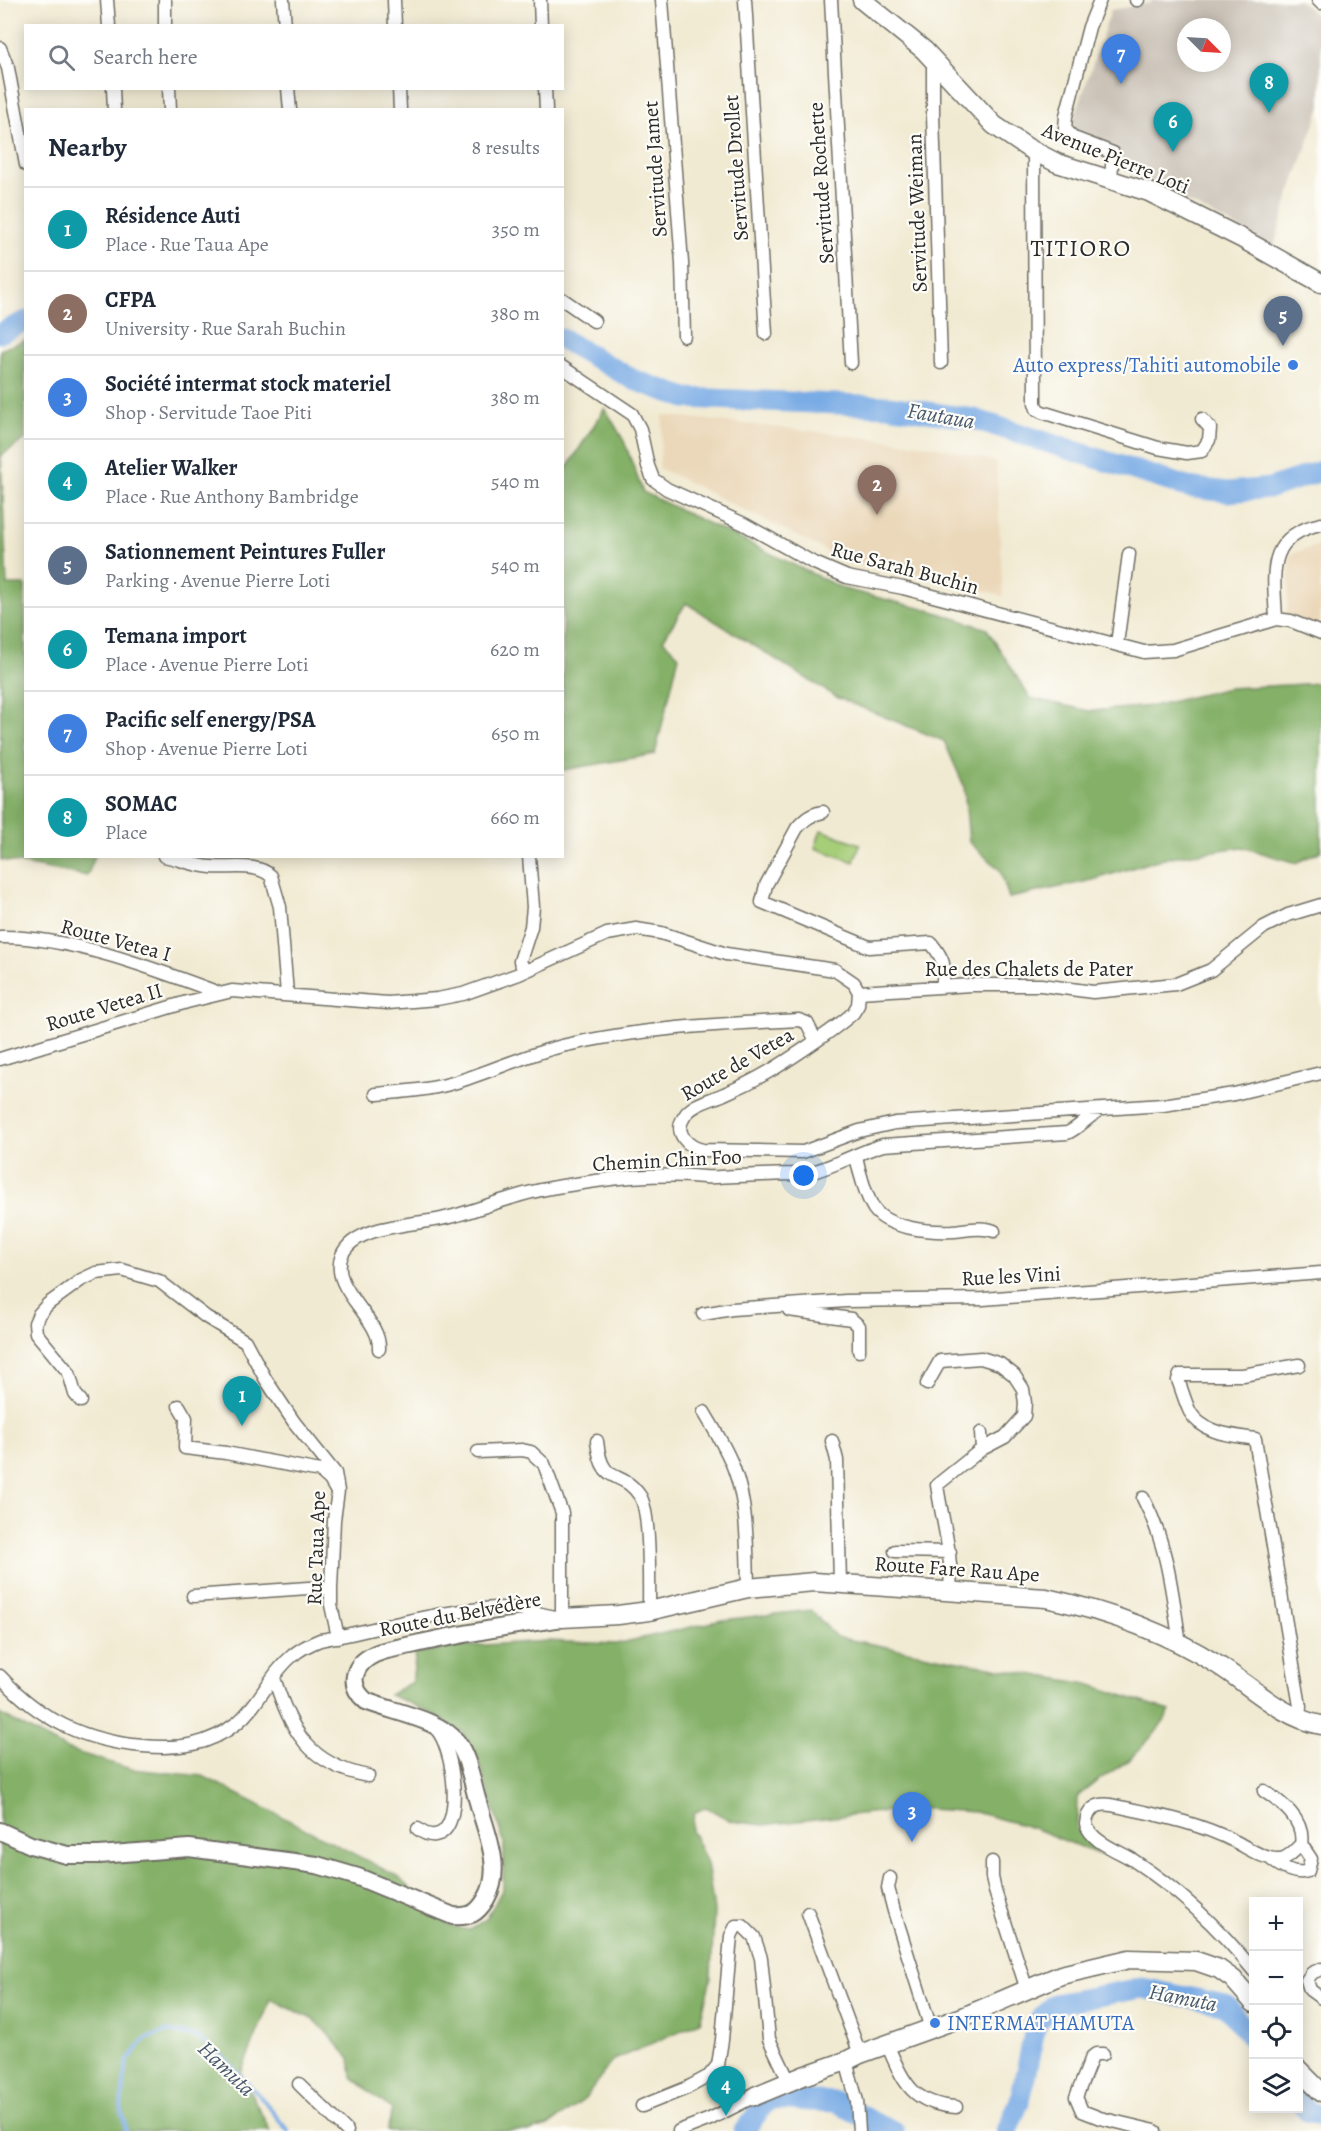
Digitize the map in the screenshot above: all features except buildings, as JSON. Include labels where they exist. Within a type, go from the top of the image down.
[{"type":"main road","name":"Avenue Pierre Loti","points":[[862,0],[902,31],[994,124],[1034,152],[1058,163],[1111,178],[1149,192],[1202,218],[1321,283]]},
{"type":"main road","name":"Route Fare Rau Ape","points":[[562,1617],[618,1615],[649,1611],[748,1588],[814,1582],[1046,1598],[1071,1603],[1131,1623],[1180,1644],[1217,1664],[1299,1719],[1321,1725]]},
{"type":"main road","points":[[755,2096],[789,2081],[932,2029],[1060,1976],[1129,1959],[1196,1961],[1219,1969],[1233,1979],[1249,1997]]},
{"type":"main road","points":[[1303,2073],[1321,2092]]},
{"type":"street","points":[[107,0],[109,24]]},
{"type":"street","points":[[165,0],[165,24]]},
{"type":"street","points":[[284,0],[285,24]]},
{"type":"street","points":[[394,0],[395,24]]},
{"type":"street","points":[[540,0],[541,24]]},
{"type":"street","name":"Servitude Jamet","points":[[662,0],[682,263],[684,336]]},
{"type":"street","name":"Servitude Drollet","points":[[745,0],[766,334]]},
{"type":"street","name":"Servitude Rochette","points":[[831,0],[851,363]]},
{"type":"street","points":[[1100,0],[1089,27],[1065,129],[1074,138],[1113,153],[1111,178]]},
{"type":"street","points":[[0,48],[8,68],[24,154]]},
{"type":"street","name":"Servitude Weiman","points":[[933,61],[942,363]]},
{"type":"street","points":[[112,90],[114,108]]},
{"type":"street","points":[[169,90],[170,108]]},
{"type":"street","points":[[288,90],[290,108]]},
{"type":"street","points":[[399,90],[400,108]]},
{"type":"street","points":[[545,90],[546,108]]},
{"type":"street","points":[[1034,152],[1033,264],[1035,403],[1037,409],[1158,448],[1187,453],[1202,451],[1209,440],[1210,428],[1202,419]]},
{"type":"street","points":[[564,301],[594,321]]},
{"type":"street","name":"Rue Sarah Buchin","points":[[564,368],[632,414],[640,429],[653,479],[667,489],[744,524],[812,562],[848,577],[903,588],[1144,652],[1173,650],[1276,619]]},
{"type":"street","points":[[1321,524],[1311,526],[1289,537],[1279,553],[1274,582],[1276,619],[1291,621],[1321,633]]},
{"type":"street","points":[[1117,644],[1129,554]]},
{"type":"street","points":[[823,812],[804,820],[797,828],[766,885],[762,902],[869,947],[931,943],[943,960],[945,973],[942,986]]},
{"type":"street","points":[[171,858],[214,868],[261,869],[271,876],[280,907],[287,994]]},
{"type":"street","points":[[524,972],[520,961],[531,927],[533,907],[529,858]]},
{"type":"street","name":"Rue des Chalets de Pater","points":[[859,992],[942,986],[1041,985],[1093,992],[1176,984],[1211,970],[1273,922],[1321,905]]},
{"type":"street","points":[[219,993],[232,991],[362,1001],[409,1002],[463,994],[524,972],[607,934],[646,930],[726,954],[835,970],[854,983],[859,992]]},
{"type":"street","name":"Route Vetea I","points":[[0,937],[61,944],[99,953],[160,970],[219,993]]},
{"type":"street","name":"Route de Vetea","points":[[859,992],[858,1005],[853,1013],[783,1065],[688,1111],[681,1124],[683,1138],[687,1143],[692,1148],[703,1150],[803,1152],[859,1131],[895,1123],[1201,1101],[1321,1073]]},
{"type":"street","name":"Route Vetea II","points":[[0,1059],[219,993]]},
{"type":"street","points":[[376,1094],[413,1091],[451,1084],[558,1047],[602,1038],[669,1029],[799,1020],[807,1023],[816,1041]]},
{"type":"street","name":"Chemin Chin Foo","points":[[379,1349],[372,1323],[351,1297],[343,1280],[341,1256],[348,1245],[359,1236],[377,1230],[442,1219],[513,1197],[577,1184],[678,1174],[704,1177],[805,1174],[820,1171],[863,1151],[883,1145],[1067,1133],[1074,1131],[1082,1121],[1099,1110]]},
{"type":"street","points":[[856,1156],[859,1172],[875,1210],[886,1218],[923,1230],[940,1232],[984,1228],[994,1231]]},
{"type":"street","name":"Rue Taua Ape","points":[[81,1401],[75,1394],[69,1373],[36,1333],[35,1323],[48,1304],[81,1280],[96,1274],[122,1270],[159,1281],[206,1317],[245,1341],[266,1380],[294,1422],[335,1473],[338,1482],[331,1588],[331,1605],[338,1637]]},
{"type":"street","name":"Rue les Vini","points":[[703,1314],[732,1309],[846,1301],[983,1299],[1321,1273]]},
{"type":"street","points":[[776,1306],[850,1319],[859,1326],[859,1351]]},
{"type":"street","points":[[927,1384],[940,1361],[981,1358],[1000,1364],[1014,1375],[1023,1389],[1025,1403],[1024,1416],[1005,1437],[982,1449],[938,1485],[952,1568],[950,1590]]},
{"type":"street","points":[[1299,1365],[1244,1375],[1180,1375],[1178,1380],[1191,1413],[1202,1425],[1216,1431],[1255,1439],[1298,1696],[1299,1719]]},
{"type":"street","points":[[179,1406],[186,1418],[185,1448],[226,1453],[320,1471],[330,1480],[338,1493]]},
{"type":"street","points":[[704,1412],[729,1455],[735,1472],[744,1519],[748,1588]]},
{"type":"street","points":[[981,1433],[982,1449]]},
{"type":"street","points":[[597,1440],[603,1468],[632,1488],[640,1496],[644,1506],[649,1611]]},
{"type":"street","points":[[832,1441],[837,1460],[840,1583]]},
{"type":"street","points":[[0,1676],[30,1704],[70,1730],[107,1742],[165,1748],[201,1744],[227,1731],[248,1713],[290,1657],[320,1640],[434,1614],[465,1610],[510,1608],[562,1617],[562,1513],[561,1505],[544,1464],[538,1456],[522,1450],[478,1452]]},
{"type":"street","points":[[1143,1498],[1161,1535],[1180,1644]]},
{"type":"street","points":[[895,1551],[950,1552]]},
{"type":"street","points":[[193,1596],[331,1588]]},
{"type":"street","name":"Route du Belvédère","points":[[0,1831],[31,1845],[66,1856],[189,1848],[317,1865],[368,1880],[453,1916],[467,1917],[479,1910],[488,1896],[494,1877],[493,1857],[467,1762],[457,1742],[443,1729],[366,1701],[357,1693],[354,1681],[356,1671],[362,1662],[375,1654],[451,1636],[562,1617]]},
{"type":"street","points":[[273,1678],[281,1701],[302,1742],[339,1768],[368,1776]]},
{"type":"street","points":[[418,1829],[429,1836],[445,1832],[451,1822],[453,1808],[452,1776],[446,1746],[440,1733],[430,1724]]},
{"type":"street","points":[[1249,1966],[1190,1904],[1134,1861],[1094,1837],[1087,1829],[1086,1820],[1090,1810],[1100,1804],[1130,1809],[1223,1835],[1295,1872],[1308,1871],[1311,1859],[1301,1844],[1300,1826],[1279,1801],[1264,1791]]},
{"type":"street","points":[[1271,1859],[1287,1857],[1301,1844]]},
{"type":"street","points":[[992,1863],[995,1892],[1027,1990]]},
{"type":"street","points":[[890,1878],[888,1888],[894,1911],[932,2029]]},
{"type":"street","points":[[808,1913],[853,2058],[859,2130]]},
{"type":"street","points":[[642,2106],[687,2088],[709,2076],[718,2065],[731,1936],[736,1926],[743,1926],[754,1937],[760,1958],[769,2040],[789,2081]]},
{"type":"street","points":[[1321,1969],[1312,1972],[1307,1980],[1310,1990],[1321,1998]]},
{"type":"street","points":[[887,2044],[899,2072],[910,2088],[924,2101],[956,2107]]},
{"type":"street","points":[[1103,2054],[1096,2054],[1092,2058],[1076,2097],[1082,2111],[1100,2118],[1155,2131]]},
{"type":"street","points":[[299,2084],[347,2131]]},
{"type":"street","points":[[679,2131],[710,2119],[755,2096]]},
{"type":"shaded area","points":[[1152,0],[1299,0],[1321,20],[1321,106],[1287,202],[1273,250],[1258,238],[1067,140],[1111,10],[1150,3]]},
{"type":"shaded area","points":[[663,415],[939,447],[996,462],[1003,596],[939,577],[851,563],[659,468]]},
{"type":"shaded area","points":[[1321,545],[1321,635],[1286,620],[1291,554]]},
{"type":"green space","points":[[24,340],[24,440],[1,456],[7,585],[24,585],[24,858],[95,858],[87,876],[1,860],[0,350]]},
{"type":"green space","points":[[605,408],[624,441],[643,492],[844,589],[936,612],[987,629],[1030,698],[1090,711],[1153,706],[1228,688],[1321,683],[1321,851],[1296,863],[1242,847],[1164,858],[1093,880],[1009,898],[1000,870],[969,842],[964,786],[944,741],[836,697],[686,603],[663,640],[679,656],[655,754],[564,770],[564,472]]},
{"type":"green space","points":[[821,830],[860,844],[854,862],[815,848]]},
{"type":"green space","points":[[811,1610],[836,1637],[1088,1684],[1170,1711],[1156,1732],[1128,1761],[1078,1796],[1077,1828],[1098,1854],[1033,1828],[975,1812],[913,1808],[763,1825],[731,1821],[706,1807],[694,1813],[692,1831],[707,1863],[714,1911],[711,1978],[700,2022],[612,2061],[585,2099],[548,2126],[530,2131],[387,2131],[392,2110],[352,2077],[350,2058],[316,2021],[271,1999],[241,2073],[270,2131],[0,2131],[0,1714],[66,1749],[131,1769],[203,1776],[397,1876],[448,1925],[469,1930],[487,1918],[503,1888],[504,1842],[476,1753],[462,1732],[427,1711],[389,1695],[412,1682],[416,1653],[469,1646],[547,1641],[616,1644],[722,1620]]},
{"type":"waterway","name":"Fautaua","points":[[0,333],[24,322]]},
{"type":"waterway","name":"Fautaua","points":[[564,340],[634,380],[686,398],[888,406],[974,419],[1187,487],[1228,492],[1270,488],[1321,471]]},
{"type":"waterway","name":"Hamuta","points":[[1007,2131],[1020,2100],[1036,2024],[1054,2004],[1142,1988],[1226,2005],[1249,2035]]},
{"type":"waterway","name":"Hamuta","points":[[126,2131],[121,2106],[127,2062],[144,2040],[167,2031],[197,2037],[225,2059],[288,2131]]},
{"type":"waterway","name":"Hamuta","points":[[744,2131],[768,2099],[837,2102],[880,2126],[894,2131]]},
{"type":"waterway","name":"Hamuta","points":[[1303,2105],[1309,2112],[1321,2116]]},
{"type":"place","name":"Pacific self energy/PSA","points":[[1121,84]]},
{"type":"place","name":"SOMAC","points":[[1269,113]]},
{"type":"place","name":"Temana import","points":[[1173,152]]},
{"type":"place","name":"Sationnement Peintures Fuller","points":[[1283,346]]},
{"type":"place","name":"Auto express/Tahiti automobile","points":[[1293,365]]},
{"type":"place","name":"CFPA","points":[[877,515]]},
{"type":"place","name":"Résidence Auti","points":[[242,1426]]},
{"type":"place","name":"Société intermat stock materiel","points":[[912,1842]]},
{"type":"place","name":"INTERMAT HAMUTA","points":[[935,2023]]},
{"type":"place","name":"Atelier Walker","points":[[726,2116]]},
{"type":"district","name":"TITIORO","points":[[1081,248]]}]
